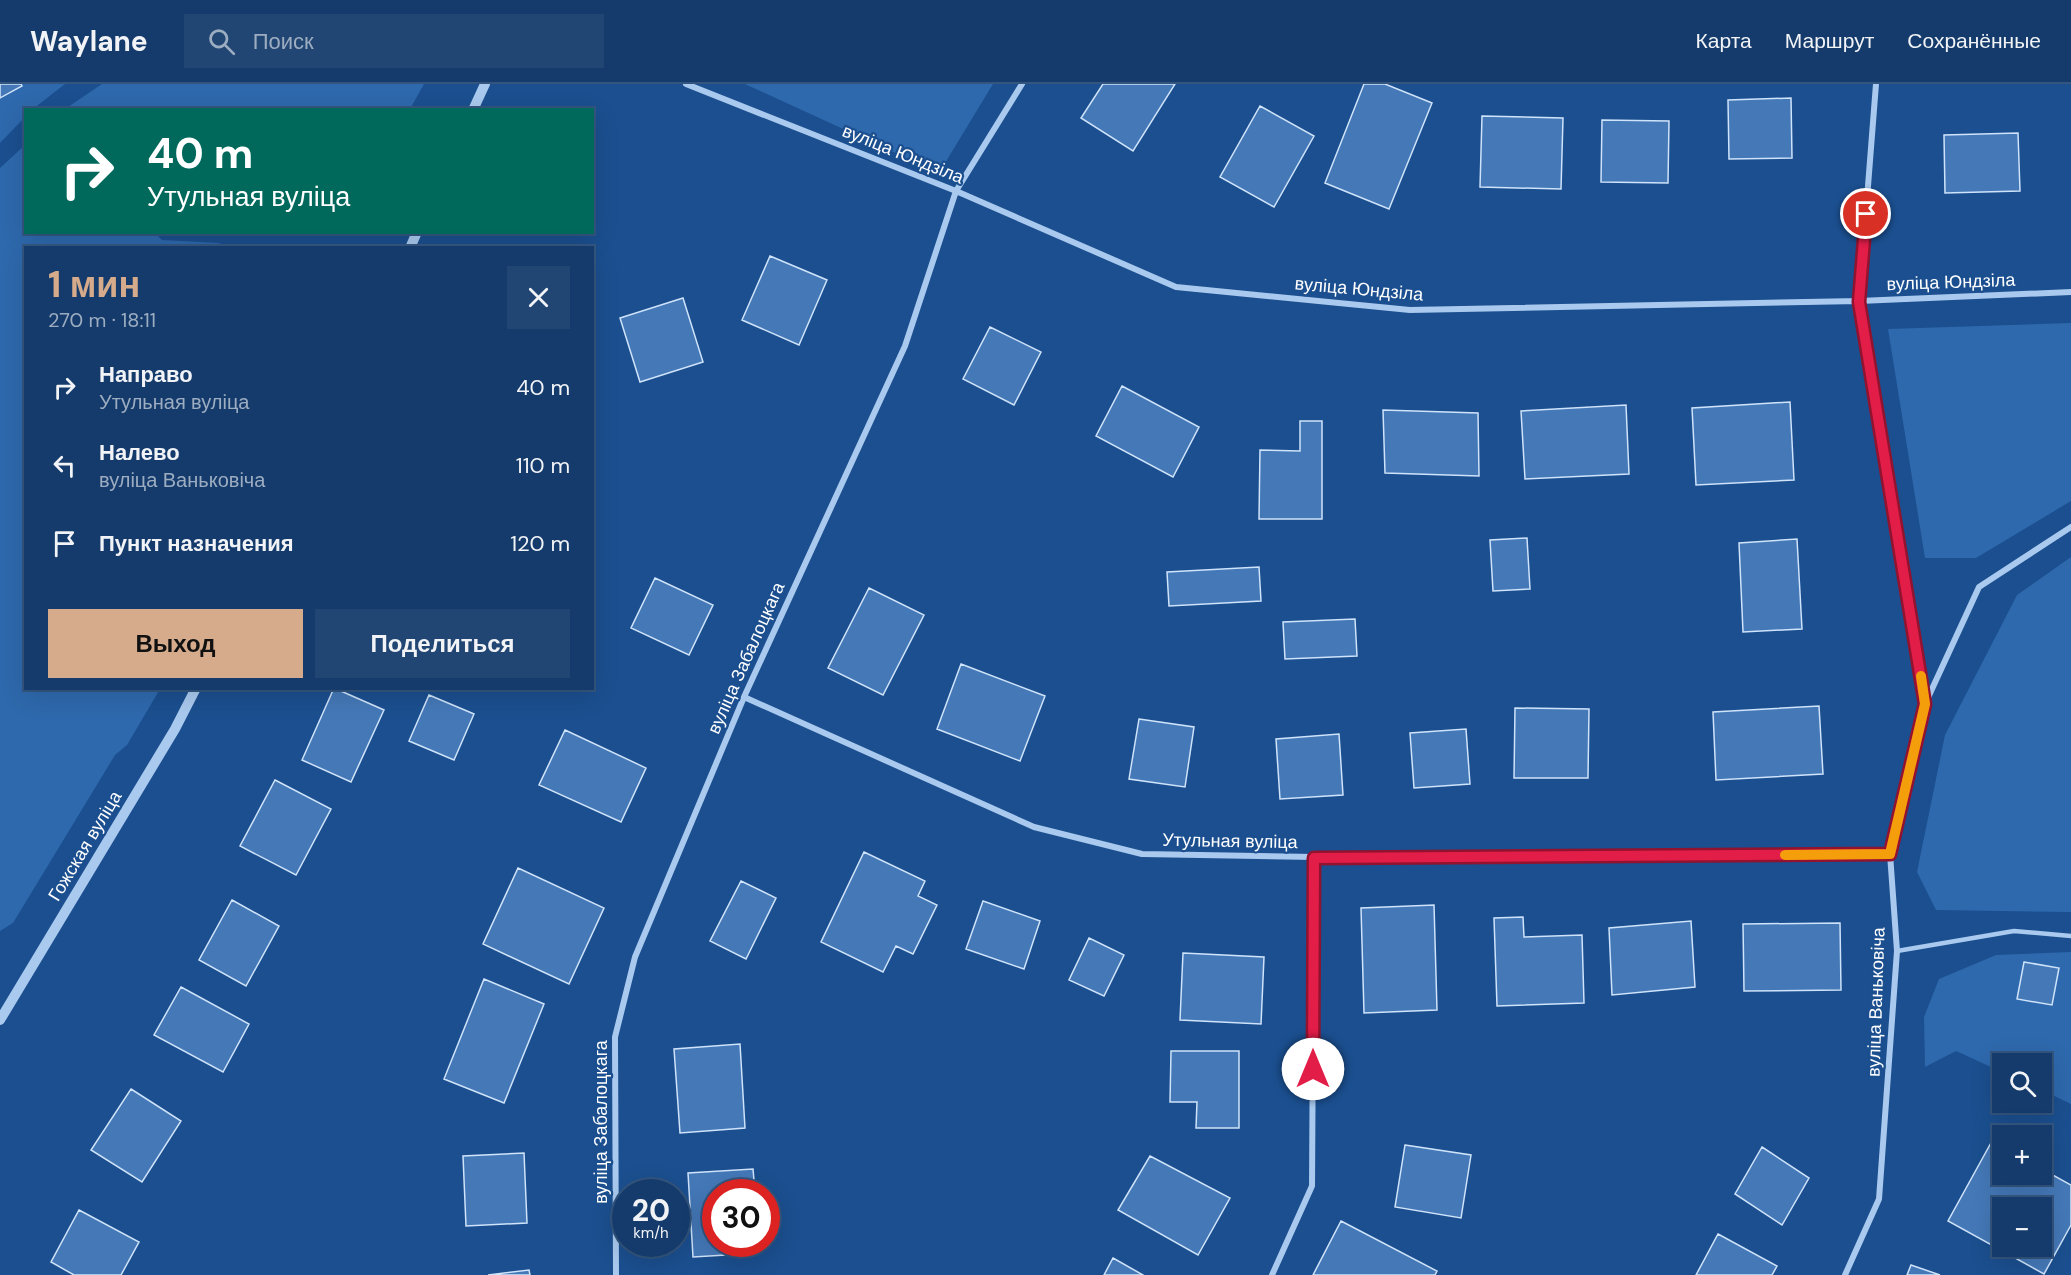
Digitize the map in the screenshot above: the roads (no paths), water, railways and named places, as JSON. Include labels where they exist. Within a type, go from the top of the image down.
[{"type":"street","points":[[474,108],[485,84]]},
{"type":"street","name":"вуліца Юндзіла","points":[[686,84],[956,191],[1176,286],[1410,310],[1859,302],[2071,292]]},
{"type":"street","name":"вуліца Забалоцкага","points":[[616,1275],[615,1037],[635,957],[744,697],[905,346],[956,191],[1022,84]]},
{"type":"street","name":"вуліца Ваньковіча","points":[[1845,1275],[1879,1199],[1897,951],[1890,854],[1925,704],[1859,302],[1876,84]]},
{"type":"street","points":[[1925,704],[1978,587],[2071,527]]},
{"type":"street","name":"Гожская вуліца","points":[[0,1020],[175,729],[195,690]]},
{"type":"street","name":"Утульная вуліца","points":[[744,697],[1034,827],[1142,854],[1314,858],[1890,854]]},
{"type":"street","points":[[1272,1275],[1312,1186],[1314,858]]},
{"type":"lane","points":[[1897,951],[2014,931],[2071,936]]}]
